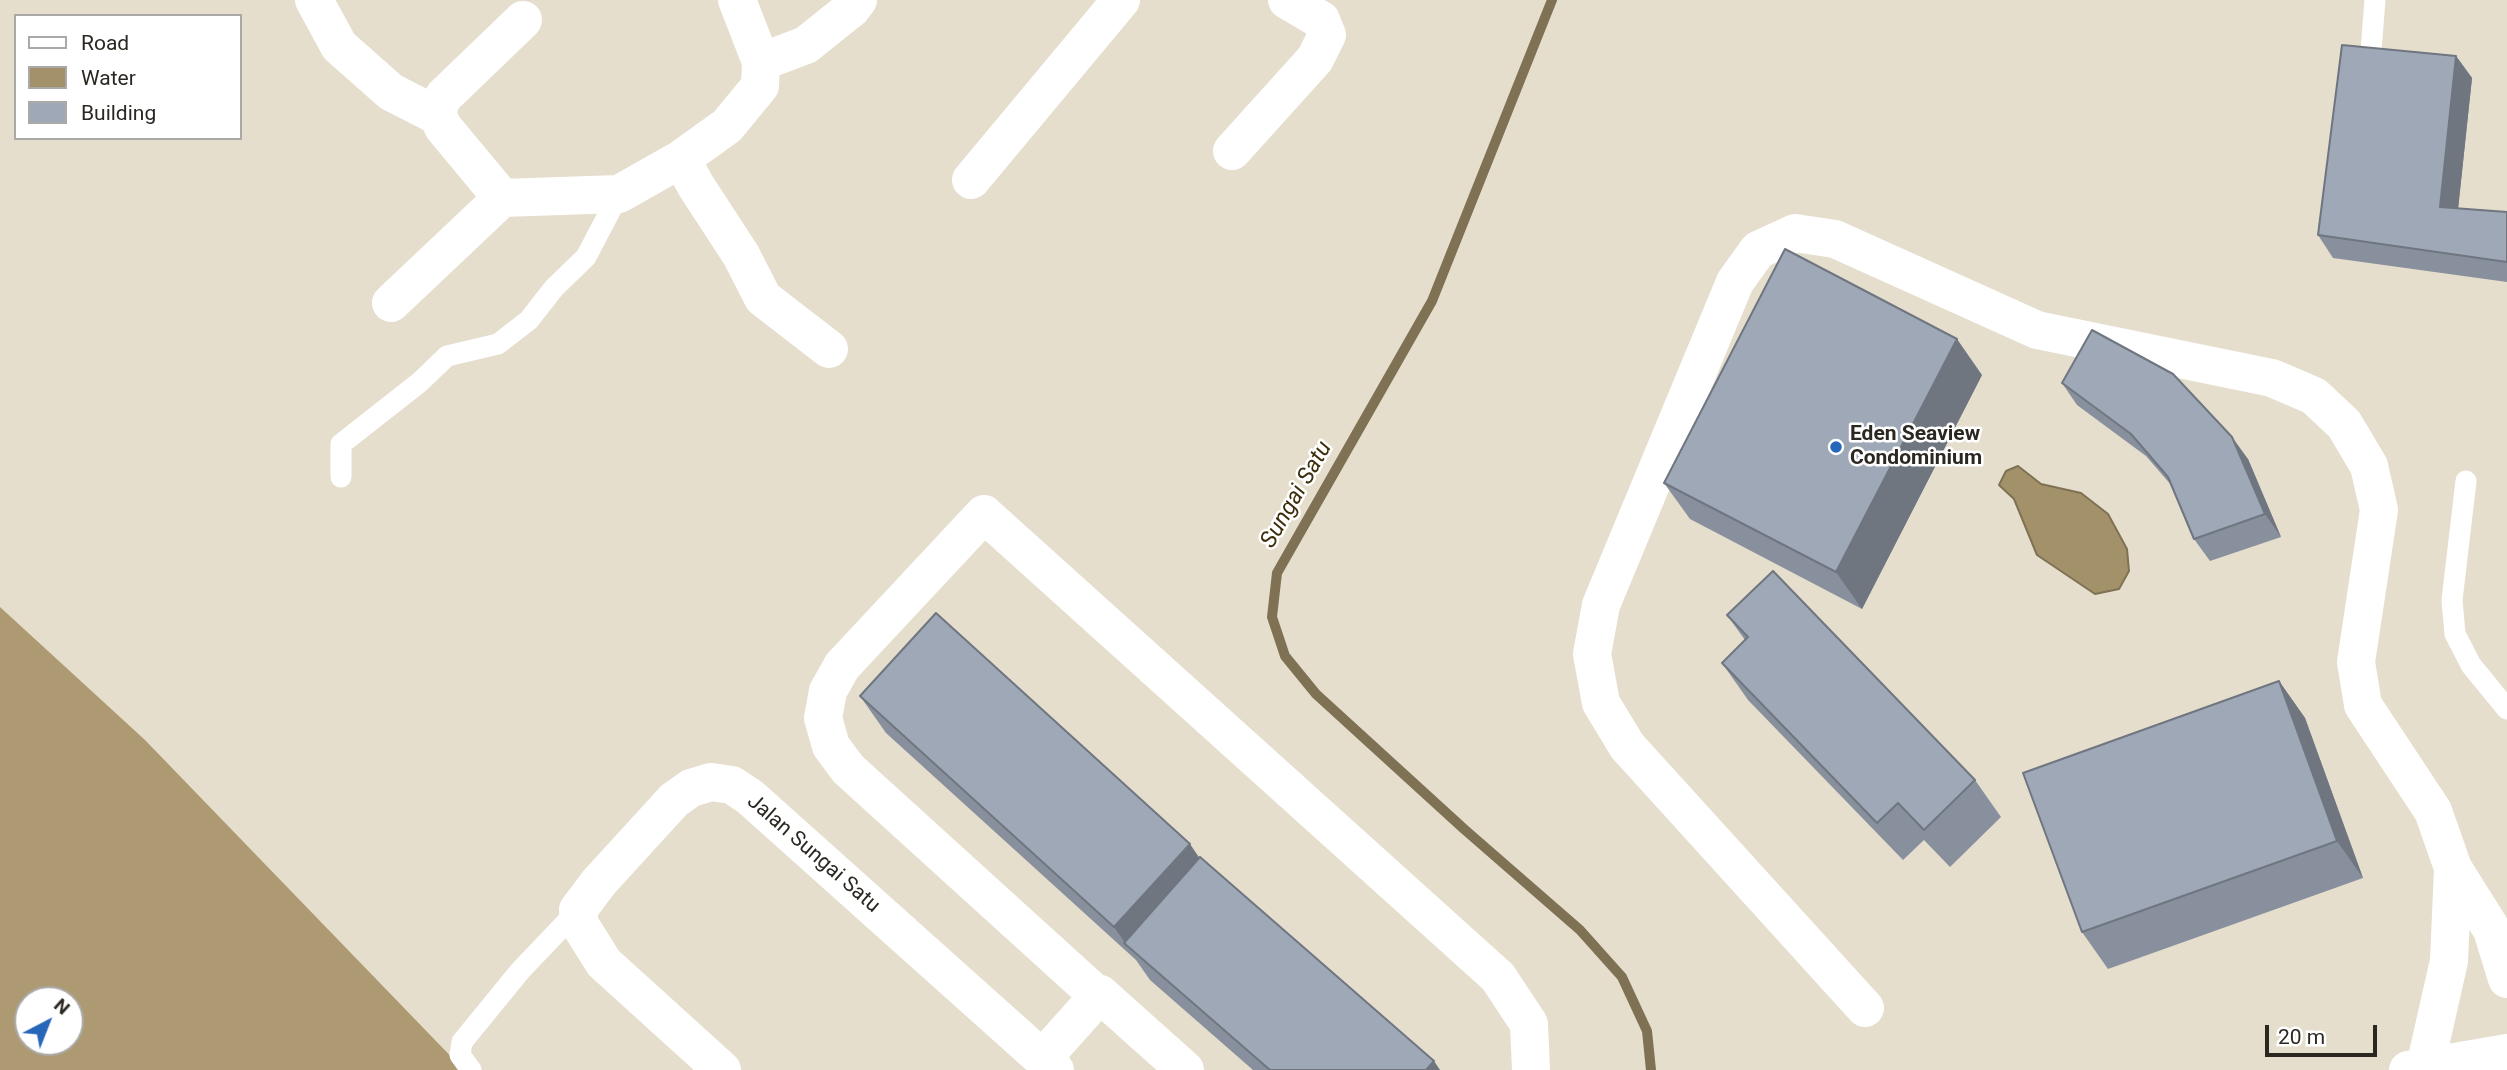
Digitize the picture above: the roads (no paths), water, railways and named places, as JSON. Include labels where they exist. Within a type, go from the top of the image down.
[{"type":"street","points":[[314,0],[339,46],[391,92],[438,116]]},
{"type":"street","points":[[391,303],[502,198],[619,194],[681,159],[727,126],[760,86],[761,62],[737,0]]},
{"type":"street","points":[[761,62],[806,45],[851,9],[858,0]]},
{"type":"street","points":[[971,180],[1121,0]]},
{"type":"street","points":[[1232,151],[1315,59],[1327,34],[1321,20],[1287,0]]},
{"type":"street","points":[[502,198],[443,127],[438,116],[439,106],[444,96],[523,20]]},
{"type":"street","points":[[681,159],[741,255],[763,298],[830,349]]},
{"type":"street","points":[[1865,1008],[1627,746],[1601,703],[1592,654],[1601,605],[1735,282],[1758,250],[1795,233],[1835,239],[2037,330],[2272,378],[2314,396],[2344,424],[2369,466],[2379,510],[2356,662],[2363,705],[2433,811],[2453,868],[2492,930],[2507,979]]},
{"type":"street","points":[[1185,1070],[1100,994],[1097,995],[848,769],[831,746],[823,718],[828,691],[842,666],[984,514],[1498,977],[1529,1024],[1531,1070]]},
{"type":"street","name":"Jalan Sungai Satu","points":[[578,910],[599,882],[674,800],[691,788],[711,782],[732,785],[750,797],[1049,1064]]},
{"type":"street","points":[[2453,868],[2449,961],[2416,1068],[2507,1053]]},
{"type":"street","points":[[578,910],[580,925],[604,963],[722,1070]]},
{"type":"street","points":[[1049,1064],[1100,994]]},
{"type":"lane","points":[[2371,63],[2375,0]]},
{"type":"lane","points":[[341,477],[341,444],[420,382],[447,356],[498,344],[529,320],[554,288],[586,257],[619,194]]},
{"type":"lane","points":[[2466,481],[2452,600],[2455,634],[2471,665],[2507,709]]},
{"type":"lane","points":[[471,1070],[460,1055],[462,1042],[520,971],[578,910]]},
{"type":"water","points":[[2018,466],[2041,484],[2081,493],[2108,514],[2127,549],[2129,571],[2119,589],[2095,594],[2037,555],[2014,499],[1999,485],[2006,471]]},
{"type":"waterway","name":"Sungai Satu","points":[[1552,0],[1432,301],[1277,573],[1272,617],[1285,656],[1316,694],[1580,930],[1622,977],[1647,1031],[1651,1070]]},
{"type":"place","name":"Eden Seaview Condominium","points":[[1836,447]]}]
